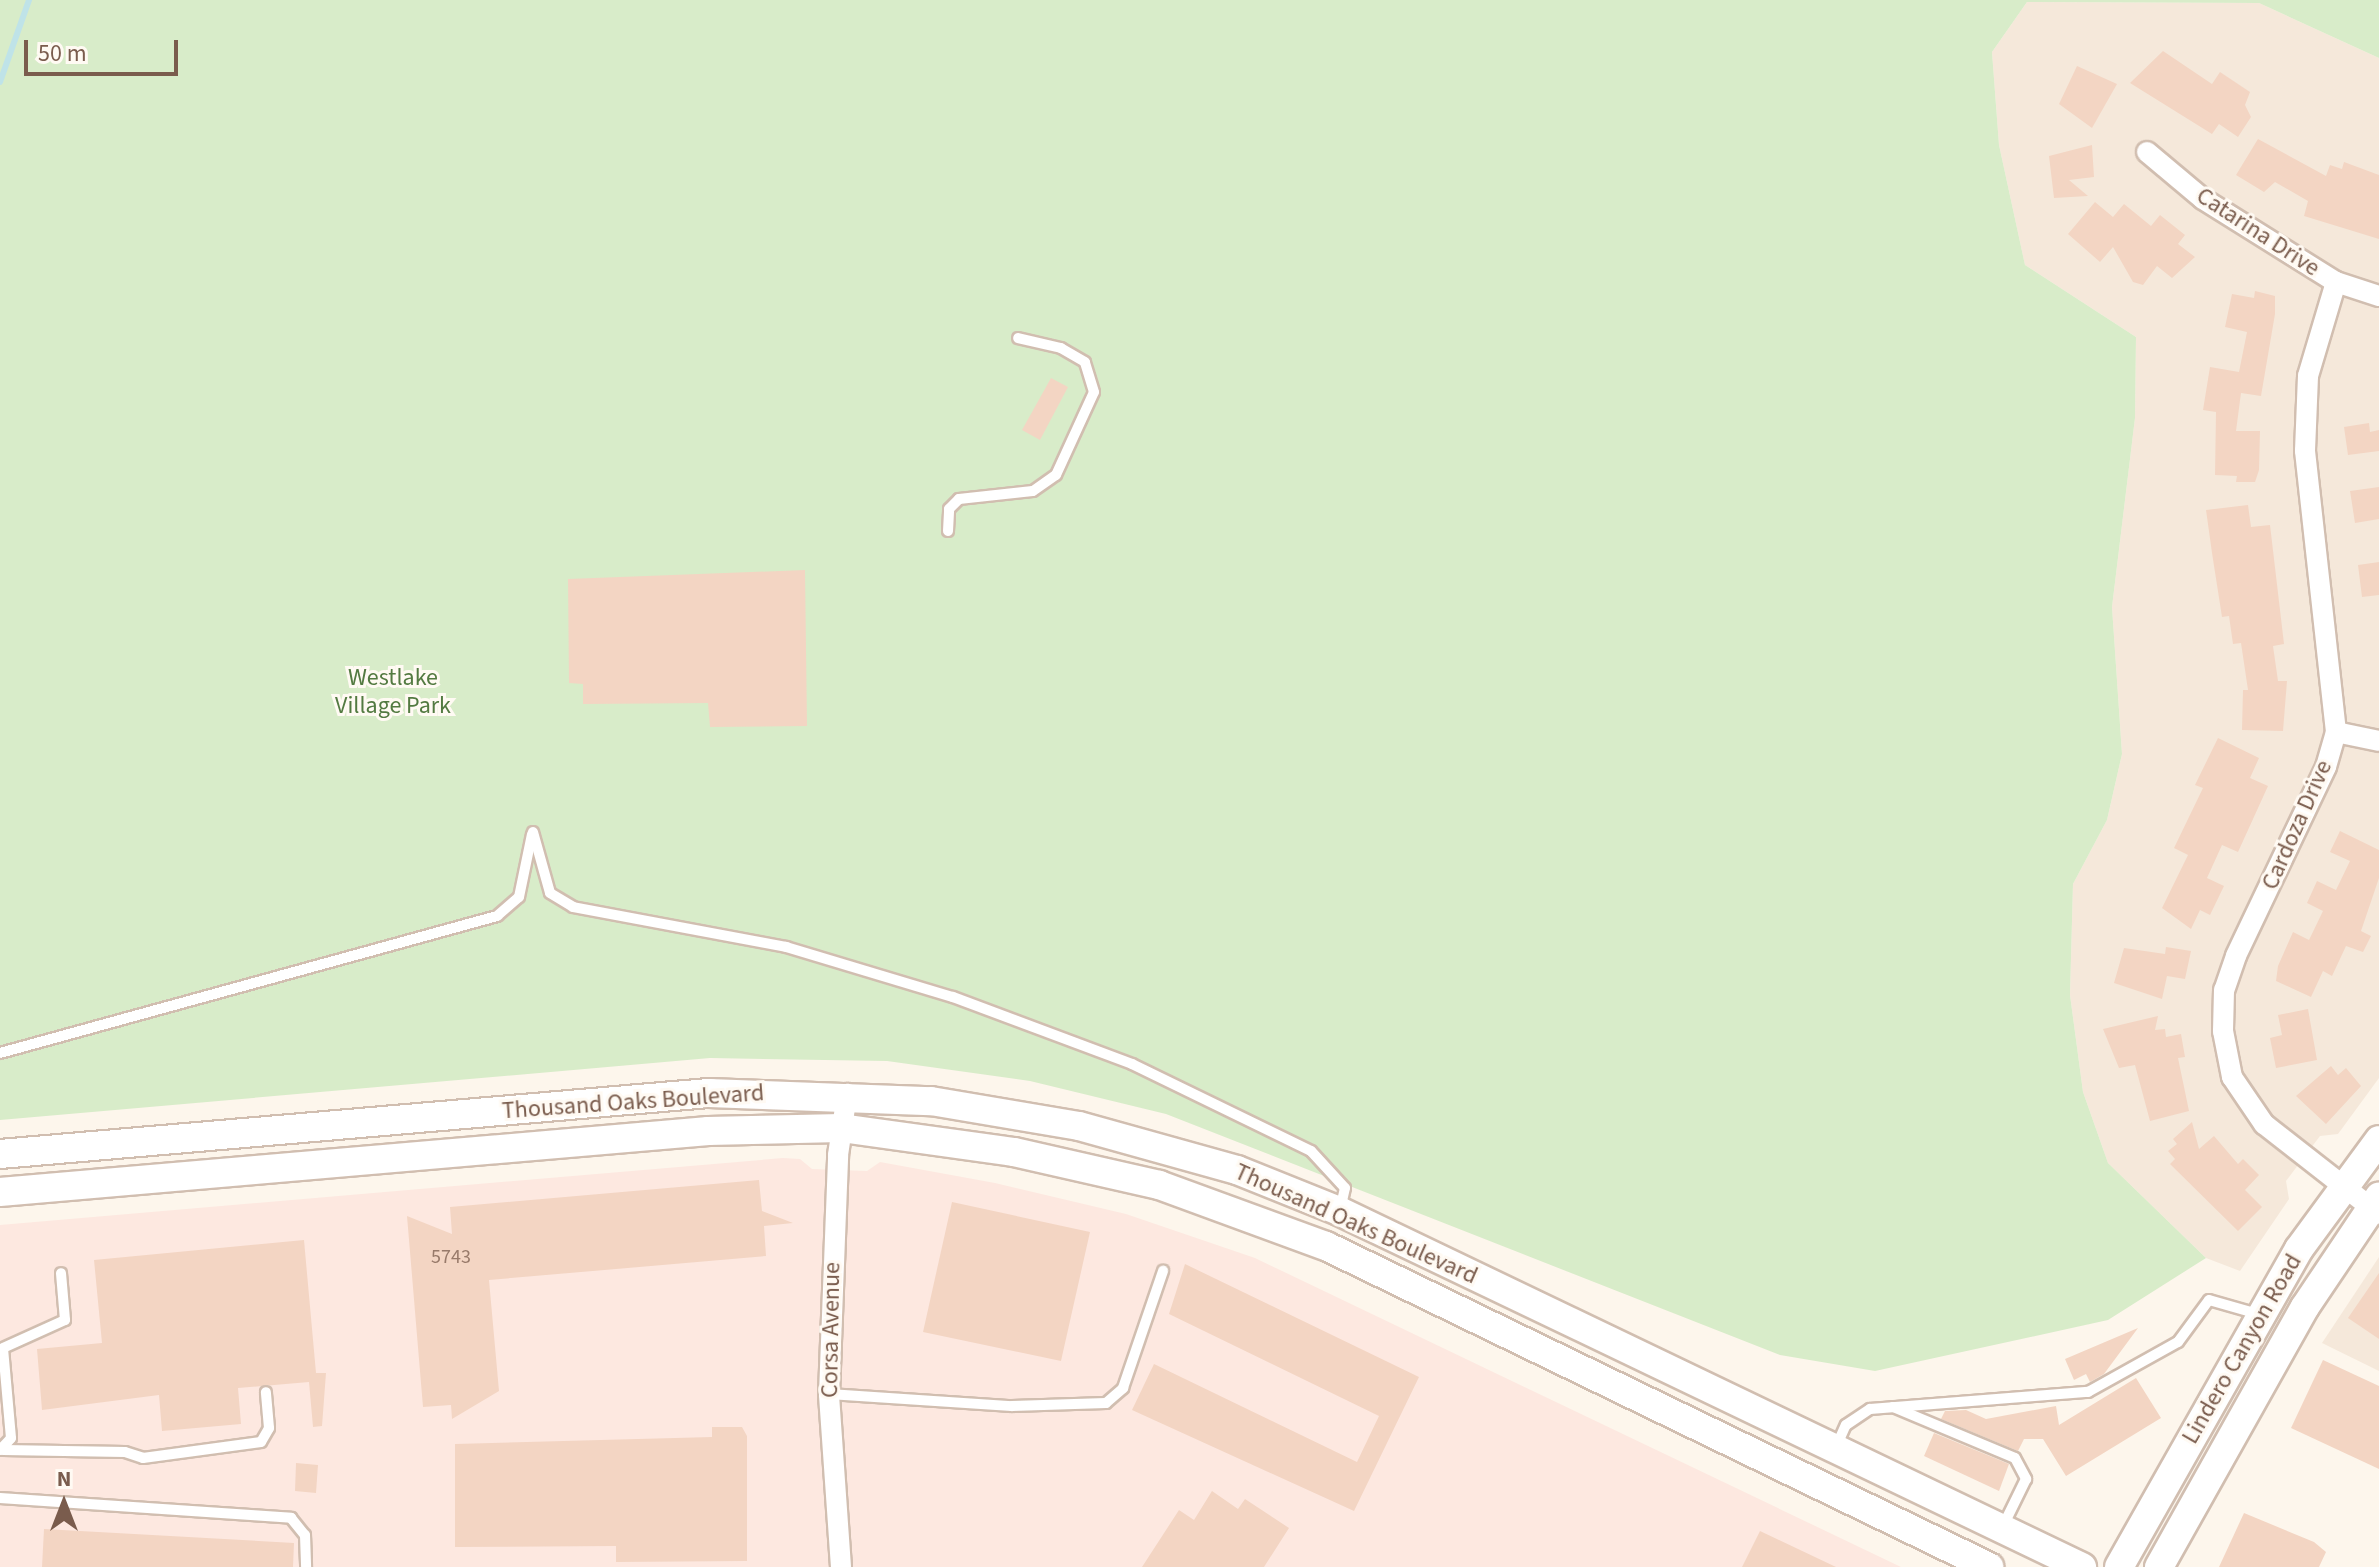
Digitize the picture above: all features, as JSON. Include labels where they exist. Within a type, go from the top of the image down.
[{"type":"main road","name":"Thousand Oaks Boulevard","points":[[0,1154],[709,1093],[847,1094],[1079,1126],[1237,1170],[1339,1211],[2082,1567]]},
{"type":"main road","name":"Thousand Oaks Boulevard","points":[[0,1192],[609,1138],[841,1128],[1086,1166],[1159,1185],[1326,1246],[1989,1567]]},
{"type":"main road","name":"Lindero Canyon Road","points":[[2119,1567],[2260,1315],[2342,1187],[2379,1140]]},
{"type":"main road","name":"Lindero Canyon Road","points":[[2159,1567],[2305,1307],[2376,1206]]},
{"type":"main road","points":[[1326,1246],[1339,1211]]},
{"type":"main road","points":[[1669,1414],[1685,1377]]},
{"type":"street","name":"Catarina Drive","points":[[2147,152],[2203,199],[2336,282],[2379,296]]},
{"type":"street","name":"Cardoza Drive","points":[[2336,282],[2308,376],[2305,451],[2336,732],[2326,767],[2236,956],[2224,990],[2223,1031],[2232,1077],[2264,1124],[2342,1187],[2376,1206]]},
{"type":"street","points":[[2336,732],[2379,741]]},
{"type":"street","name":"Corsa Avenue","points":[[841,1567],[829,1394],[841,1128],[847,1094]]},
{"type":"lane","points":[[948,531],[949,509],[959,499],[1033,491],[1056,475],[1094,392],[1085,362],[1061,348],[1018,338]]},
{"type":"lane","points":[[0,1053],[497,916],[519,897],[533,832],[550,893],[573,907],[786,947],[953,997],[1132,1064],[1311,1151],[1345,1188],[1339,1211]]},
{"type":"lane","points":[[829,1394],[1012,1406],[1106,1403],[1123,1388],[1163,1271]]},
{"type":"lane","points":[[1,1450],[11,1438],[3,1348],[65,1320],[61,1273]]},
{"type":"lane","points":[[1835,1448],[1857,1414],[1891,1406],[2088,1392],[2178,1342],[2209,1300],[2260,1315]]},
{"type":"lane","points":[[1,1450],[125,1452],[143,1458],[261,1442],[269,1428],[266,1392]]},
{"type":"lane","points":[[1891,1406],[2015,1458],[2026,1479],[2001,1529]]},
{"type":"lane","points":[[0,1498],[283,1516],[305,1535],[306,1567]]},
{"type":"shaded area","points":[[2027,2],[2259,3],[2379,58],[2379,1078],[2338,1134],[2320,1136],[2286,1181],[2289,1199],[2240,1271],[2206,1258],[2108,1163],[2083,1092],[2070,995],[2073,884],[2107,820],[2122,754],[2112,607],[2135,418],[2136,337],[2025,265],[1999,145],[1992,52]]},
{"type":"shaded area","points":[[800,1159],[812,1169],[867,1171],[880,1162],[995,1183],[1126,1214],[1255,1258],[1901,1567],[0,1567],[0,1225]]},
{"type":"shaded area","points":[[2379,1257],[2379,1371],[2322,1343]]},
{"type":"green space","name":"Westlake Village Park","points":[[0,0],[2379,0],[2379,58],[2259,3],[2027,2],[1992,52],[1999,145],[2025,265],[2136,337],[2135,418],[2112,607],[2122,754],[2107,820],[2073,884],[2070,995],[2083,1092],[2108,1163],[2206,1258],[2108,1320],[1875,1371],[1780,1355],[1166,1114],[1030,1081],[887,1061],[710,1058],[0,1120]]},
{"type":"building","points":[[2163,51],[2212,84],[2220,72],[2250,92],[2245,105],[2251,117],[2238,137],[2219,124],[2212,134],[2130,83]]},
{"type":"building","points":[[2077,66],[2117,84],[2092,128],[2059,104]]},
{"type":"building","points":[[2258,139],[2326,176],[2330,165],[2342,169],[2344,162],[2379,175],[2379,239],[2304,216],[2308,201],[2275,182],[2264,192],[2236,175]]},
{"type":"building","points":[[2092,145],[2094,177],[2069,180],[2088,196],[2054,198],[2049,156]]},
{"type":"building","points":[[2095,202],[2113,217],[2124,204],[2151,226],[2160,215],[2185,235],[2178,244],[2195,257],[2172,278],[2157,266],[2143,285],[2133,282],[2113,247],[2100,262],[2068,234]]},
{"type":"building","points":[[2255,291],[2275,296],[2275,314],[2261,396],[2241,393],[2236,431],[2260,431],[2259,470],[2255,482],[2236,482],[2237,476],[2215,475],[2216,412],[2203,410],[2210,367],[2239,372],[2247,332],[2225,327],[2232,294],[2254,298]]},
{"type":"building","points":[[1051,378],[1068,387],[1040,440],[1022,430]]},
{"type":"building","points":[[2369,423],[2370,432],[2379,430],[2379,451],[2348,455],[2344,427]]},
{"type":"building","points":[[2379,487],[2379,519],[2355,523],[2350,491]]},
{"type":"building","points":[[2248,505],[2251,527],[2270,525],[2284,644],[2273,646],[2278,681],[2287,681],[2283,731],[2242,730],[2243,690],[2248,690],[2241,643],[2233,644],[2229,616],[2222,617],[2212,553],[2206,510]]},
{"type":"building","points":[[2379,562],[2379,595],[2362,597],[2358,565]]},
{"type":"building","points":[[805,570],[807,726],[710,727],[708,703],[583,704],[583,684],[569,683],[568,579]]},
{"type":"building","points":[[2218,738],[2259,758],[2250,778],[2268,786],[2238,852],[2222,845],[2207,878],[2224,886],[2210,915],[2200,910],[2191,929],[2162,908],[2188,855],[2174,848],[2203,788],[2195,785]]},
{"type":"building","points":[[2340,831],[2379,850],[2379,878],[2361,931],[2371,936],[2363,952],[2346,946],[2332,976],[2323,971],[2311,997],[2276,981],[2278,966],[2293,932],[2309,940],[2323,911],[2307,903],[2317,881],[2336,890],[2350,861],[2330,852]]},
{"type":"building","points":[[2166,947],[2191,951],[2185,979],[2167,976],[2162,999],[2114,983],[2124,948],[2165,954]]},
{"type":"building","points":[[2308,1009],[2317,1060],[2276,1068],[2270,1038],[2282,1035],[2278,1015]]},
{"type":"building","points":[[2158,1016],[2155,1030],[2165,1029],[2166,1037],[2181,1034],[2185,1057],[2178,1058],[2189,1111],[2150,1121],[2135,1065],[2119,1068],[2103,1029]]},
{"type":"building","points":[[2331,1066],[2338,1075],[2346,1068],[2361,1086],[2326,1124],[2296,1096]]},
{"type":"building","points":[[2192,1122],[2199,1149],[2214,1136],[2238,1164],[2243,1159],[2259,1175],[2245,1190],[2262,1207],[2238,1231],[2170,1164],[2175,1159],[2168,1151],[2177,1144],[2173,1139]]},
{"type":"building","points":[[759,1180],[762,1211],[793,1223],[764,1226],[766,1256],[489,1280],[499,1391],[452,1419],[451,1405],[423,1407],[407,1216],[452,1234],[450,1207]]},
{"type":"building","points":[[952,1202],[1090,1232],[1061,1361],[923,1332]]},
{"type":"building","points":[[304,1240],[316,1373],[326,1373],[322,1426],[313,1427],[309,1382],[238,1388],[241,1424],[162,1431],[159,1395],[42,1410],[37,1349],[102,1343],[94,1260]]},
{"type":"building","points":[[1185,1264],[1419,1377],[1354,1511],[1132,1410],[1154,1364],[1357,1462],[1379,1416],[1169,1314]]},
{"type":"building","points":[[2379,1273],[2379,1339],[2348,1318]]},
{"type":"building","points":[[2138,1328],[2104,1374],[2090,1382],[2086,1374],[2074,1380],[2065,1359]]},
{"type":"building","points":[[2323,1360],[2379,1386],[2379,1469],[2291,1428]]},
{"type":"building","points":[[2136,1378],[2161,1418],[2066,1476],[2043,1439],[2024,1439],[2018,1451],[1941,1419],[1945,1411],[1966,1410],[1986,1419],[2056,1406],[2059,1425]]},
{"type":"building","points":[[712,1427],[742,1427],[747,1436],[747,1561],[616,1562],[616,1546],[455,1547],[455,1444],[712,1437]]},
{"type":"building","points":[[1934,1433],[2009,1464],[1999,1491],[1924,1456]]},
{"type":"building","points":[[296,1463],[318,1465],[316,1493],[295,1491]]},
{"type":"building","points":[[1212,1491],[1238,1509],[1245,1499],[1289,1528],[1264,1567],[1142,1567],[1179,1510],[1194,1520]]},
{"type":"building","points":[[2244,1513],[2314,1542],[2326,1552],[2319,1567],[2219,1567]]},
{"type":"building","points":[[44,1529],[294,1543],[293,1567],[42,1567]]},
{"type":"building","points":[[1760,1531],[1836,1567],[1742,1567]]},
{"type":"waterway","points":[[0,82],[29,0]]}]
